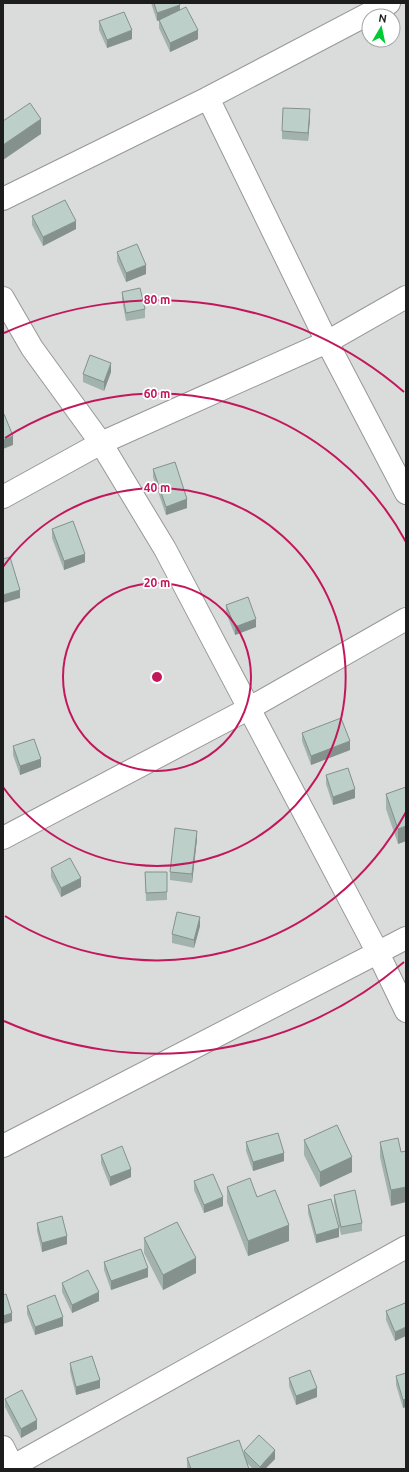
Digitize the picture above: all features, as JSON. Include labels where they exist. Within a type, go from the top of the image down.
[{"type":"street","points":[[3,199],[208,98],[389,3]]},
{"type":"street","points":[[208,98],[327,342],[406,494]]},
{"type":"street","points":[[3,497],[101,443],[327,342],[406,297]]},
{"type":"street","points":[[3,298],[32,348],[101,443],[165,549],[378,953],[406,1011]]},
{"type":"street","points":[[3,838],[248,709],[406,619]]},
{"type":"street","points":[[3,1146],[406,938]]},
{"type":"street","points":[[9,1463],[406,1247]]},
{"type":"shaded area","points":[[3,3],[406,3],[406,1469],[3,1469]]},
{"type":"building","points":[[154,3],[179,3],[180,5],[157,13]]},
{"type":"building","points":[[186,7],[198,30],[170,43],[159,20]]},
{"type":"building","points":[[124,12],[132,30],[107,40],[99,21]]},
{"type":"building","points":[[30,103],[41,119],[3,145],[3,121]]},
{"type":"building","points":[[283,108],[310,109],[308,133],[282,131]]},
{"type":"building","points":[[65,200],[76,221],[43,237],[32,216]]},
{"type":"building","points":[[137,244],[146,265],[126,273],[117,252]]},
{"type":"building","points":[[140,288],[145,309],[126,313],[122,292]]},
{"type":"building","points":[[90,355],[111,363],[104,382],[83,374]]},
{"type":"building","points":[[4,414],[13,436],[3,440],[3,415]]},
{"type":"building","points":[[175,462],[187,499],[166,507],[153,469]]},
{"type":"building","points":[[73,521],[85,554],[64,561],[52,529]]},
{"type":"building","points":[[10,557],[20,590],[3,595],[3,559]]},
{"type":"building","points":[[248,597],[256,619],[235,627],[226,605]]},
{"type":"building","points":[[341,718],[350,741],[311,756],[302,733]]},
{"type":"building","points":[[34,739],[41,759],[20,766],[13,746]]},
{"type":"building","points":[[348,768],[355,789],[333,797],[326,775]]},
{"type":"building","points":[[406,787],[406,826],[398,829],[386,794]]},
{"type":"building","points":[[175,828],[197,831],[192,874],[170,872]]},
{"type":"building","points":[[70,858],[81,878],[61,888],[51,868]]},
{"type":"building","points":[[145,872],[167,872],[167,892],[146,893]]},
{"type":"building","points":[[177,912],[200,917],[194,940],[172,934]]},
{"type":"building","points":[[337,1125],[352,1157],[320,1172],[304,1140]]},
{"type":"building","points":[[278,1133],[284,1153],[253,1162],[246,1142]]},
{"type":"building","points":[[398,1138],[401,1152],[406,1151],[406,1187],[391,1190],[380,1142]]},
{"type":"building","points":[[122,1146],[131,1169],[110,1177],[101,1155]]},
{"type":"building","points":[[213,1174],[223,1197],[204,1205],[194,1181]]},
{"type":"building","points":[[250,1178],[257,1197],[275,1190],[289,1225],[248,1241],[227,1187]]},
{"type":"building","points":[[355,1190],[362,1223],[341,1227],[334,1195]]},
{"type":"building","points":[[331,1199],[339,1228],[316,1235],[308,1205]]},
{"type":"building","points":[[62,1216],[67,1236],[42,1243],[37,1223]]},
{"type":"building","points":[[177,1222],[196,1258],[163,1275],[144,1238]]},
{"type":"building","points":[[141,1249],[148,1268],[111,1281],[104,1262]]},
{"type":"building","points":[[88,1270],[99,1292],[72,1305],[62,1283]]},
{"type":"building","points":[[6,1294],[12,1313],[3,1316],[3,1295]]},
{"type":"building","points":[[55,1295],[63,1317],[35,1327],[27,1306]]},
{"type":"building","points":[[405,1303],[406,1327],[395,1332],[386,1311]]},
{"type":"building","points":[[92,1356],[100,1380],[76,1387],[70,1363]]},
{"type":"building","points":[[310,1370],[317,1388],[296,1396],[289,1378]]},
{"type":"building","points":[[406,1373],[406,1399],[403,1400],[396,1376]]},
{"type":"building","points":[[22,1390],[37,1420],[21,1429],[5,1399]]},
{"type":"building","points":[[259,1435],[275,1450],[260,1467],[244,1451]]},
{"type":"building","points":[[239,1440],[249,1469],[191,1469],[187,1458]]}]
